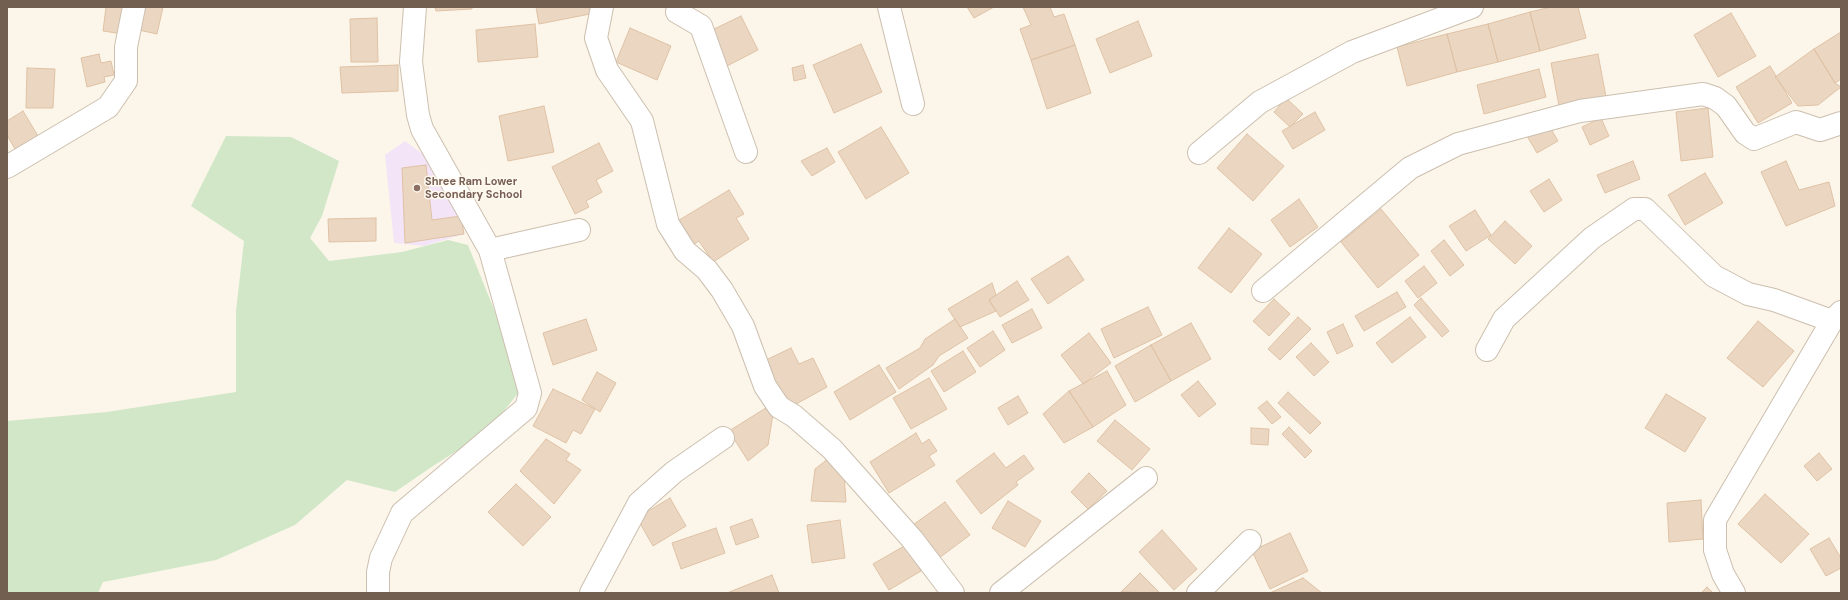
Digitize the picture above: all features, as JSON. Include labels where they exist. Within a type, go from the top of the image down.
[{"type":"street","points":[[7,167],[108,107],[126,81],[126,47],[134,7]]},
{"type":"street","points":[[378,593],[378,572],[382,558],[402,513],[526,408],[530,393],[490,250],[422,129],[418,115],[411,62],[415,7]]},
{"type":"street","points":[[602,7],[596,38],[607,70],[642,121],[668,224],[685,251],[707,270],[722,290],[743,326],[764,386],[779,407],[794,416],[832,449],[912,539],[953,593]]},
{"type":"street","points":[[889,7],[913,104]]},
{"type":"street","points":[[1199,153],[1260,102],[1352,52],[1472,7]]},
{"type":"street","points":[[675,9],[701,26],[746,152]]},
{"type":"street","points":[[1263,291],[1410,168],[1458,144],[1580,111],[1703,94],[1715,98],[1726,106],[1745,133],[1754,139],[1796,122],[1820,130],[1841,123]]},
{"type":"street","points":[[1487,350],[1504,319],[1592,238],[1634,209],[1644,209],[1714,276],[1748,294],[1837,316],[1715,520],[1715,550],[1723,574],[1734,593]]},
{"type":"street","points":[[490,250],[579,230]]},
{"type":"street","points":[[591,593],[640,503],[674,472],[723,438]]},
{"type":"street","points":[[1001,593],[1146,478]]},
{"type":"street","points":[[1198,593],[1250,541]]},
{"type":"shaded area","name":"Shree Ram Lower Secondary School","points":[[405,141],[431,160],[461,216],[464,234],[424,246],[394,243],[385,155]]},
{"type":"green space","points":[[226,136],[291,137],[339,161],[322,216],[310,238],[329,261],[402,252],[448,240],[468,245],[495,312],[519,392],[488,431],[395,492],[347,480],[295,525],[216,560],[103,582],[98,593],[7,593],[7,421],[107,412],[236,392],[236,311],[244,241],[191,206]]},
{"type":"building","points":[[106,7],[127,7],[123,34],[103,31]]},
{"type":"building","points":[[138,7],[163,7],[157,34],[134,29]]},
{"type":"building","points":[[435,7],[472,7],[472,9],[436,11]]},
{"type":"building","points":[[536,7],[594,7],[595,13],[539,24]]},
{"type":"building","points":[[967,7],[994,7],[974,18]]},
{"type":"building","points":[[1023,7],[1050,7],[1054,17],[1064,14],[1075,45],[1031,60],[1020,29],[1031,25]]},
{"type":"building","points":[[1551,7],[1578,7],[1586,38],[1540,51],[1530,12]]},
{"type":"building","points":[[1530,12],[1540,51],[1498,62],[1488,24]]},
{"type":"building","points":[[1731,13],[1756,56],[1718,77],[1694,35]]},
{"type":"building","points":[[741,16],[758,50],[725,67],[708,32]]},
{"type":"building","points":[[377,18],[378,62],[351,62],[350,19]]},
{"type":"building","points":[[1138,21],[1152,56],[1110,73],[1096,39]]},
{"type":"building","points":[[535,24],[538,57],[478,62],[476,30]]},
{"type":"building","points":[[1488,24],[1498,62],[1457,72],[1447,34]]},
{"type":"building","points":[[630,28],[671,46],[657,80],[616,62]]},
{"type":"building","points":[[1841,32],[1841,79],[1835,83],[1814,49]]},
{"type":"building","points":[[1447,34],[1457,72],[1407,86],[1397,47]]},
{"type":"building","points":[[861,44],[882,92],[834,113],[813,65]]},
{"type":"building","points":[[1075,45],[1091,93],[1047,109],[1031,60]]},
{"type":"building","points":[[1814,49],[1835,83],[1841,87],[1818,105],[1798,106],[1775,77]]},
{"type":"building","points":[[99,54],[101,63],[111,61],[114,75],[104,77],[105,82],[87,87],[81,58]]},
{"type":"building","points":[[1598,54],[1606,97],[1559,106],[1551,63]]},
{"type":"building","points":[[398,65],[398,91],[342,93],[340,67]]},
{"type":"building","points":[[803,65],[806,78],[794,81],[792,68]]},
{"type":"building","points":[[1770,66],[1792,103],[1758,123],[1736,87]]},
{"type":"building","points":[[27,68],[55,69],[53,108],[26,108]]},
{"type":"building","points":[[1539,69],[1546,97],[1484,114],[1477,85]]},
{"type":"building","points":[[1286,98],[1303,114],[1290,127],[1274,112]]},
{"type":"building","points":[[544,106],[554,152],[508,161],[499,116]]},
{"type":"building","points":[[1708,108],[1713,157],[1681,161],[1676,112]]},
{"type":"building","points":[[23,111],[38,136],[15,149],[7,135],[7,121]]},
{"type":"building","points":[[1315,112],[1325,130],[1293,149],[1282,131]]},
{"type":"building","points":[[1601,118],[1609,136],[1590,145],[1582,127]]},
{"type":"building","points":[[1548,124],[1558,141],[1537,153],[1527,136]]},
{"type":"building","points":[[881,127],[909,173],[866,199],[838,152]]},
{"type":"building","points":[[1247,134],[1284,166],[1253,201],[1217,168]]},
{"type":"building","points":[[599,143],[613,171],[596,180],[602,192],[586,201],[589,207],[575,214],[552,167]]},
{"type":"building","points":[[827,148],[835,162],[812,176],[801,161]]},
{"type":"building","points":[[1633,161],[1640,179],[1605,193],[1597,175]]},
{"type":"building","points":[[1786,161],[1799,190],[1829,182],[1835,206],[1786,226],[1761,172]]},
{"type":"building","points":[[426,165],[432,220],[461,216],[464,234],[405,243],[402,168]]},
{"type":"building","points":[[1705,173],[1723,203],[1685,225],[1668,195]]},
{"type":"building","points":[[1549,179],[1562,200],[1544,212],[1530,191]]},
{"type":"building","points":[[729,190],[744,214],[736,218],[749,239],[713,262],[699,241],[691,246],[676,222]]},
{"type":"building","points":[[1299,199],[1318,227],[1290,247],[1271,220]]},
{"type":"building","points":[[1381,209],[1419,255],[1378,288],[1341,242]]},
{"type":"building","points":[[1475,210],[1491,235],[1466,251],[1449,226]]},
{"type":"building","points":[[376,218],[376,241],[329,242],[328,219]]},
{"type":"building","points":[[1505,221],[1532,246],[1515,264],[1488,239]]},
{"type":"building","points":[[1229,228],[1262,254],[1231,293],[1198,268]]},
{"type":"building","points":[[1444,240],[1464,265],[1450,276],[1431,251]]},
{"type":"building","points":[[1068,256],[1084,280],[1048,304],[1031,279]]},
{"type":"building","points":[[1424,266],[1437,283],[1418,298],[1405,281]]},
{"type":"building","points":[[1017,281],[1029,300],[1000,317],[989,300]]},
{"type":"building","points":[[992,283],[996,295],[989,300],[996,311],[960,327],[948,309]]},
{"type":"building","points":[[1397,292],[1406,307],[1364,331],[1355,316]]},
{"type":"building","points":[[1421,298],[1449,331],[1442,337],[1414,305]]},
{"type":"building","points":[[1274,299],[1290,314],[1269,336],[1253,321]]},
{"type":"building","points":[[1148,307],[1162,335],[1114,358],[1101,329]]},
{"type":"building","points":[[1032,309],[1042,328],[1012,343],[1002,325]]},
{"type":"building","points":[[1298,317],[1311,329],[1280,360],[1268,349]]},
{"type":"building","points":[[1410,317],[1426,337],[1392,363],[1376,343]]},
{"type":"building","points":[[586,319],[597,350],[553,365],[543,333]]},
{"type":"building","points":[[955,319],[968,338],[939,356],[933,365],[899,389],[886,368],[920,348],[925,339]]},
{"type":"building","points":[[1758,321],[1794,351],[1763,387],[1727,358]]},
{"type":"building","points":[[1191,323],[1211,359],[1171,381],[1151,345]]},
{"type":"building","points":[[1343,324],[1353,346],[1337,354],[1327,332]]},
{"type":"building","points":[[993,331],[1005,350],[980,367],[967,348]]},
{"type":"building","points":[[1089,333],[1111,363],[1083,384],[1061,355]]},
{"type":"building","points":[[1311,343],[1329,362],[1314,376],[1296,357]]},
{"type":"building","points":[[1151,345],[1171,381],[1135,402],[1115,366]]},
{"type":"building","points":[[791,348],[799,364],[813,358],[827,387],[787,409],[764,361]]},
{"type":"building","points":[[963,351],[976,372],[944,392],[931,371]]},
{"type":"building","points":[[879,365],[896,392],[850,420],[834,392]]},
{"type":"building","points":[[1107,371],[1126,405],[1093,427],[1069,391]]},
{"type":"building","points":[[597,372],[616,383],[600,412],[582,400]]},
{"type":"building","points":[[929,378],[947,409],[911,429],[893,398]]},
{"type":"building","points":[[1198,381],[1216,404],[1199,417],[1181,395]]},
{"type":"building","points":[[553,389],[595,409],[581,434],[573,430],[566,443],[533,426]]},
{"type":"building","points":[[1069,391],[1093,427],[1064,443],[1043,414]]},
{"type":"building","points":[[1288,392],[1321,423],[1310,434],[1278,403]]},
{"type":"building","points":[[1666,394],[1706,418],[1685,452],[1645,428]]},
{"type":"building","points":[[1018,396],[1028,413],[1008,425],[998,408]]},
{"type":"building","points":[[1267,401],[1281,417],[1272,424],[1258,408]]},
{"type":"building","points":[[769,406],[773,414],[768,445],[748,461],[729,431]]},
{"type":"building","points":[[1115,420],[1150,449],[1132,470],[1097,441]]},
{"type":"building","points":[[1289,427],[1312,451],[1305,458],[1282,434]]},
{"type":"building","points":[[1251,428],[1269,429],[1268,445],[1251,444]]},
{"type":"building","points":[[916,433],[922,444],[929,439],[937,451],[929,456],[935,465],[889,493],[870,462]]},
{"type":"building","points":[[546,439],[570,454],[566,460],[581,470],[554,504],[520,471]]},
{"type":"building","points":[[994,453],[1006,468],[1024,455],[1034,469],[1016,482],[1018,485],[981,514],[956,481]]},
{"type":"building","points":[[1819,453],[1832,469],[1817,481],[1804,466]]},
{"type":"building","points":[[829,458],[843,462],[846,502],[811,501],[815,469]]},
{"type":"building","points":[[1089,473],[1107,491],[1088,509],[1071,492]]},
{"type":"building","points":[[516,484],[551,517],[523,546],[488,512]]},
{"type":"building","points":[[1765,494],[1809,534],[1781,563],[1738,524]]},
{"type":"building","points":[[670,498],[686,526],[653,546],[637,518]]},
{"type":"building","points":[[1701,500],[1703,539],[1669,542],[1667,503]]},
{"type":"building","points":[[1008,501],[1041,521],[1025,547],[992,528]]},
{"type":"building","points":[[945,502],[970,535],[935,561],[910,527]]},
{"type":"building","points":[[752,519],[759,537],[736,545],[730,527]]},
{"type":"building","points":[[840,520],[845,558],[812,563],[807,525]]},
{"type":"building","points":[[716,528],[725,553],[681,569],[672,543]]},
{"type":"building","points":[[1162,530],[1197,569],[1174,590],[1139,552]]},
{"type":"building","points":[[1290,533],[1308,571],[1270,589],[1252,551]]},
{"type":"building","points":[[1829,538],[1841,558],[1841,568],[1826,576],[1810,549]]},
{"type":"building","points":[[906,545],[921,571],[889,590],[873,564]]},
{"type":"building","points":[[1140,573],[1160,593],[1121,592]]},
{"type":"building","points":[[772,575],[779,593],[727,593]]},
{"type":"building","points":[[1303,578],[1322,593],[1270,593]]},
{"type":"building","points":[[1707,587],[1713,593],[1701,593]]},
{"type":"place","name":"Shree Ram Lower Secondary School","points":[[417,188]]}]
